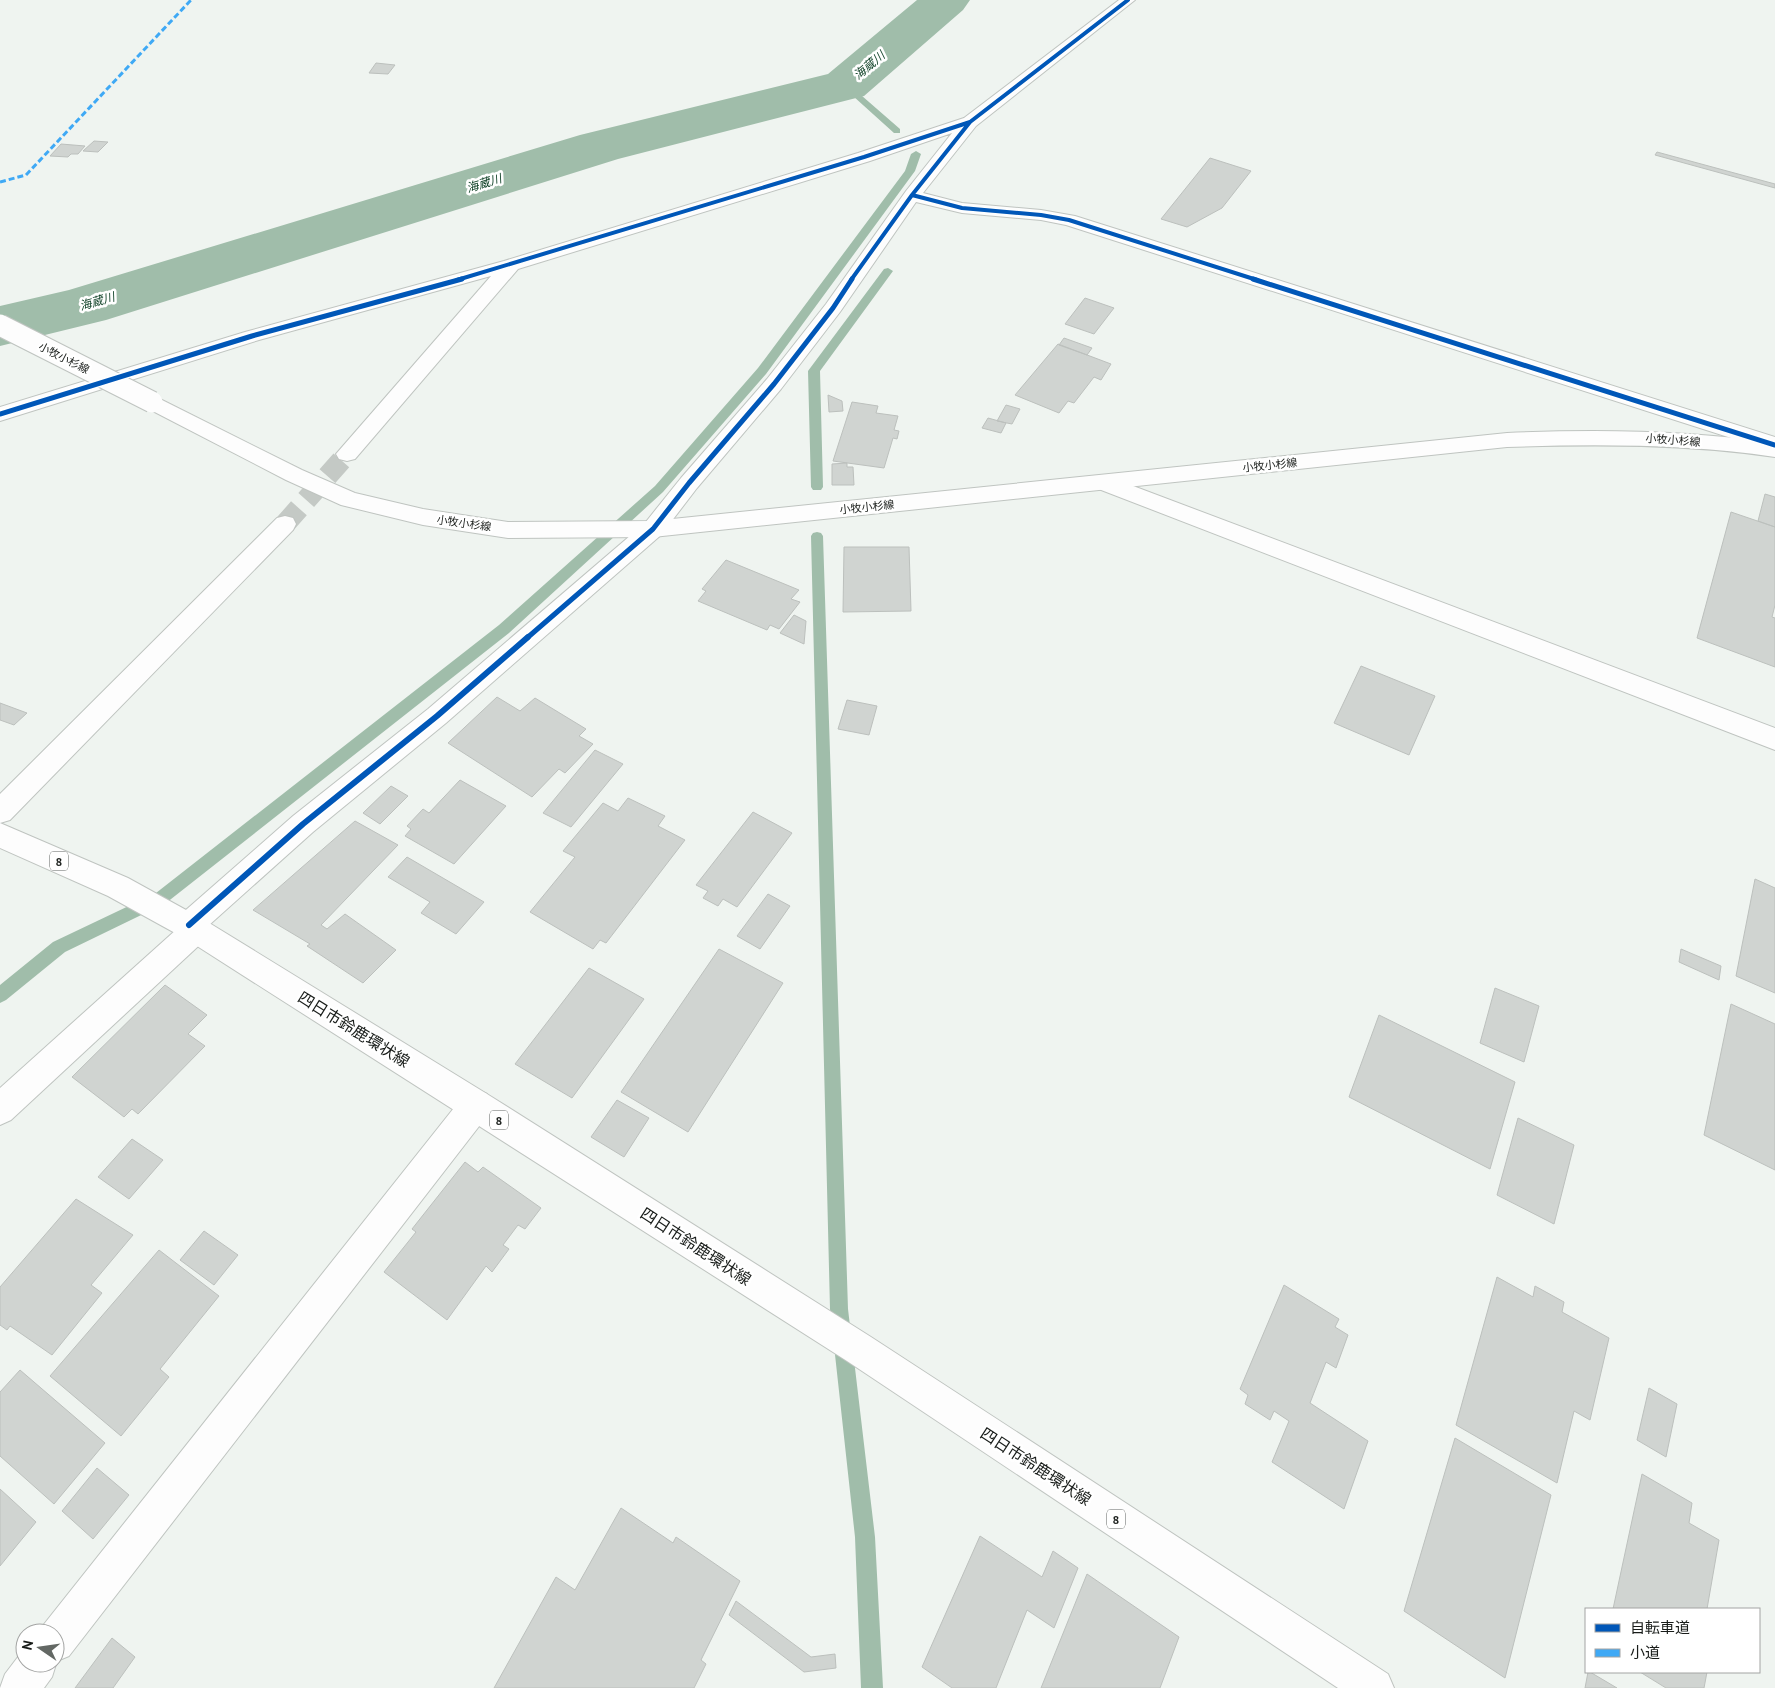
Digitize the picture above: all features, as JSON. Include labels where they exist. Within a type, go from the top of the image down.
[{"type":"street","points":[[0,1109],[303,824],[437,716],[647,530],[774,384],[834,308],[857,271],[912,195],[970,122],[1128,0]]},
{"type":"street","points":[[0,414],[252,336],[511,265],[864,157],[970,122]]},
{"type":"street","points":[[912,195],[962,208],[1041,215],[1069,220],[1775,445]]},
{"type":"street","points":[[347,454],[511,265]]},
{"type":"street","name":"小牧小杉線","points":[[0,325],[294,475],[349,499],[383,508],[464,524],[508,530],[647,530],[1507,440],[1611,437],[1648,438],[1751,446],[1775,450]]},
{"type":"street","points":[[1104,483],[1775,739]]},
{"type":"street","points":[[0,812],[284,524]]},
{"type":"street","name":"四日市鈴鹿環状線","points":[[0,835],[118,887],[192,927],[476,1105],[858,1349],[1374,1688]]},
{"type":"street","points":[[65,1629],[476,1105]]},
{"type":"street","points":[[18,1688],[30,1673]]},
{"type":"building","points":[[376,63],[395,65],[388,74],[369,73]]},
{"type":"building","points":[[94,141],[108,142],[98,152],[83,151]]},
{"type":"building","points":[[61,144],[85,146],[78,154],[71,154],[68,157],[50,156]]},
{"type":"building","points":[[1657,152],[1775,184],[1775,188],[1655,155]]},
{"type":"building","points":[[1210,158],[1251,171],[1222,208],[1187,227],[1161,219]]},
{"type":"building","points":[[1085,298],[1114,308],[1094,334],[1065,324]]},
{"type":"building","points":[[1064,338],[1092,348],[1087,355],[1059,345]]},
{"type":"building","points":[[1058,344],[1111,364],[1101,380],[1094,377],[1074,403],[1068,401],[1059,413],[1015,395]]},
{"type":"building","points":[[828,395],[842,401],[843,411],[829,412]]},
{"type":"building","points":[[852,402],[878,406],[876,413],[898,416],[894,430],[899,431],[897,439],[893,438],[884,468],[833,461]]},
{"type":"building","points":[[1006,405],[1020,409],[1012,424],[997,421]]},
{"type":"building","points":[[988,418],[1006,423],[1001,433],[982,428]]},
{"type":"building","points":[[847,463],[847,467],[853,467],[854,485],[832,485],[832,464]]},
{"type":"building","points":[[1765,494],[1775,497],[1775,527],[1758,521]]},
{"type":"building","points":[[1731,512],[1775,527],[1775,605],[1772,617],[1775,618],[1775,667],[1697,638]]},
{"type":"building","points":[[844,547],[909,547],[911,611],[843,612]]},
{"type":"building","points":[[726,560],[799,590],[791,599],[800,602],[779,629],[770,625],[767,630],[698,601],[706,591],[702,589]]},
{"type":"building","points":[[794,615],[806,621],[804,644],[780,633]]},
{"type":"building","points":[[1361,666],[1435,696],[1409,755],[1334,723]]},
{"type":"building","points":[[497,697],[520,711],[535,698],[586,729],[579,736],[593,744],[565,773],[559,769],[532,797],[448,743]]},
{"type":"building","points":[[847,700],[877,706],[869,735],[838,729]]},
{"type":"building","points":[[0,703],[27,713],[14,725],[0,720]]},
{"type":"building","points":[[595,750],[623,764],[571,827],[543,813]]},
{"type":"building","points":[[460,780],[506,806],[454,864],[405,836],[411,829],[407,826],[423,809],[429,813]]},
{"type":"building","points":[[391,786],[408,796],[380,824],[363,813]]},
{"type":"building","points":[[628,798],[665,816],[658,826],[685,840],[606,943],[600,940],[593,949],[530,912],[575,857],[563,851],[603,803],[618,811]]},
{"type":"building","points":[[753,812],[792,833],[737,907],[723,899],[718,906],[703,898],[708,891],[696,885]]},
{"type":"building","points":[[355,821],[398,845],[321,925],[327,929],[345,914],[396,950],[363,983],[307,946],[310,944],[253,910]]},
{"type":"building","points":[[407,857],[484,902],[456,934],[421,913],[430,902],[388,877]]},
{"type":"building","points":[[1755,879],[1775,888],[1775,993],[1736,976]]},
{"type":"building","points":[[768,894],[790,906],[760,949],[737,936]]},
{"type":"building","points":[[719,949],[783,983],[688,1132],[621,1092]]},
{"type":"building","points":[[1681,949],[1721,966],[1719,980],[1679,962]]},
{"type":"building","points":[[589,968],[644,999],[572,1098],[515,1064]]},
{"type":"building","points":[[165,985],[207,1015],[188,1034],[205,1046],[138,1114],[132,1109],[124,1117],[72,1077]]},
{"type":"building","points":[[1495,988],[1539,1006],[1524,1062],[1480,1043]]},
{"type":"building","points":[[1731,1004],[1775,1024],[1775,1170],[1704,1135]]},
{"type":"building","points":[[1379,1015],[1515,1082],[1490,1169],[1349,1097]]},
{"type":"building","points":[[617,1100],[649,1118],[624,1157],[591,1137]]},
{"type":"building","points":[[1518,1118],[1574,1145],[1554,1224],[1497,1195]]},
{"type":"building","points":[[132,1139],[163,1160],[129,1199],[98,1177]]},
{"type":"building","points":[[465,1162],[478,1172],[483,1167],[541,1208],[525,1229],[518,1225],[503,1245],[509,1249],[492,1272],[486,1266],[447,1320],[384,1272],[416,1232],[412,1229]]},
{"type":"building","points":[[76,1199],[133,1235],[91,1285],[102,1293],[52,1355],[10,1326],[7,1330],[0,1325],[0,1287]]},
{"type":"building","points":[[204,1231],[238,1255],[214,1285],[180,1260]]},
{"type":"building","points":[[159,1250],[219,1296],[160,1369],[169,1377],[121,1436],[50,1376]]},
{"type":"building","points":[[1497,1277],[1533,1297],[1535,1286],[1564,1302],[1562,1312],[1609,1338],[1590,1420],[1574,1411],[1557,1483],[1456,1425]]},
{"type":"building","points":[[1284,1285],[1339,1319],[1335,1327],[1348,1335],[1336,1368],[1326,1362],[1310,1403],[1368,1441],[1344,1509],[1272,1462],[1289,1421],[1274,1411],[1270,1420],[1245,1404],[1248,1395],[1240,1389]]},
{"type":"building","points":[[20,1370],[105,1443],[54,1504],[0,1456],[0,1392]]},
{"type":"building","points":[[1649,1388],[1677,1404],[1666,1457],[1637,1440]]},
{"type":"building","points":[[1455,1438],[1551,1495],[1505,1678],[1404,1611]]},
{"type":"building","points":[[97,1468],[129,1495],[93,1539],[62,1511]]},
{"type":"building","points":[[1642,1474],[1692,1503],[1689,1523],[1719,1540],[1707,1608],[1613,1608]]},
{"type":"building","points":[[0,1489],[36,1522],[0,1566]]},
{"type":"building","points":[[621,1508],[673,1543],[676,1537],[740,1581],[701,1660],[706,1664],[694,1688],[494,1688],[556,1577],[575,1590]]},
{"type":"building","points":[[980,1536],[1042,1577],[1053,1551],[1078,1568],[1054,1628],[1027,1610],[996,1688],[952,1688],[922,1667]]},
{"type":"building","points":[[1087,1574],[1179,1637],[1160,1688],[1041,1688]]},
{"type":"building","points":[[736,1601],[811,1657],[835,1654],[836,1668],[804,1672],[729,1615]]},
{"type":"building","points":[[112,1638],[135,1657],[113,1688],[75,1688]]},
{"type":"building","points":[[1588,1673],[1592,1673],[1617,1688],[1585,1688]]},
{"type":"building","points":[[1642,1673],[1707,1673],[1704,1688],[1666,1688]]},
{"type":"waterway","name":"海蔵川","points":[[0,326],[84,306],[599,147],[846,85],[946,0]]},
{"type":"waterway","points":[[846,85],[897,131]]},
{"type":"waterway","points":[[0,995],[59,947],[161,898],[504,629],[659,489],[762,371],[910,171],[916,154]]},
{"type":"waterway","points":[[817,487],[814,371],[888,271]]},
{"type":"waterway","points":[[817,536],[839,1309],[865,1537],[872,1688]]},
{"type":"tunnel","points":[[285,524],[347,454]]},
{"type":"marked path","points":[[0,182],[26,175],[191,0]]},
{"type":"cycle path","points":[[1128,0],[970,122],[912,195],[962,208],[1041,215],[1069,220],[1775,445]]},
{"type":"cycle path","points":[[0,414],[252,336],[511,265],[864,157],[970,122]]},
{"type":"cycle path","points":[[189,925],[303,824],[437,716],[653,529],[689,483],[774,384],[833,308],[857,271],[912,195]]}]
